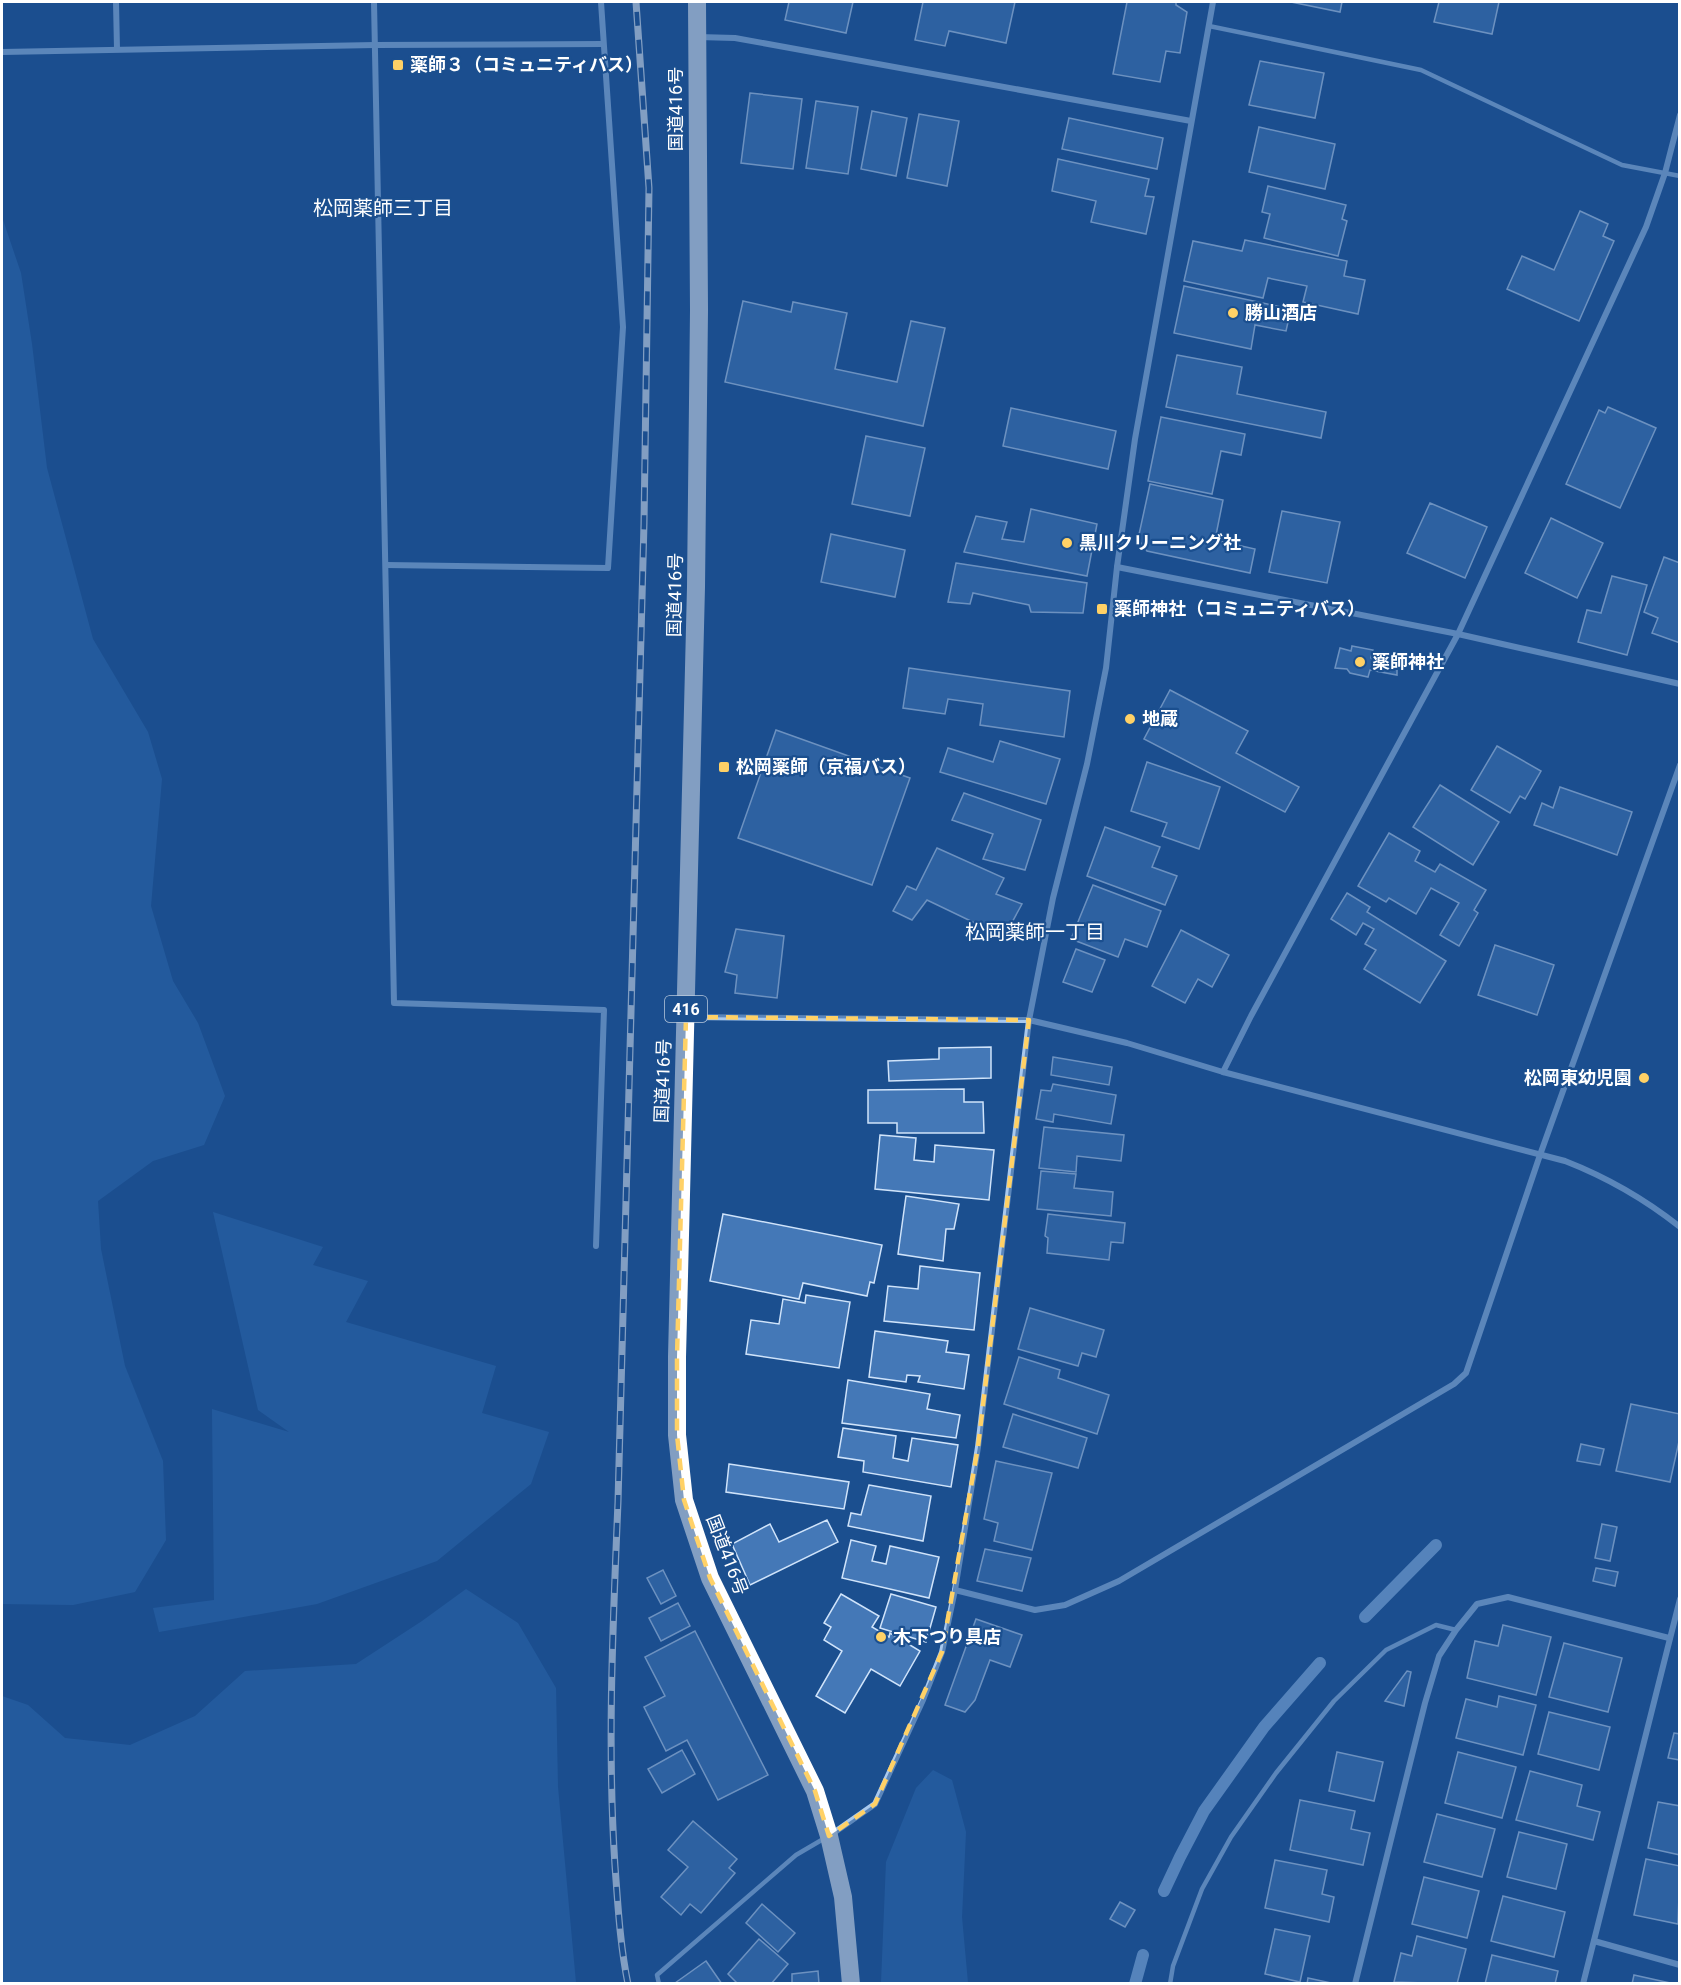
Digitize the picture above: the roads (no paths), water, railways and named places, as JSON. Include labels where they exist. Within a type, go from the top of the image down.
[{"type":"highway","name":"国道416号","points":[[697,2],[699,322],[696,564],[677,1435],[684,1500],[710,1578],[815,1791],[829,1836],[843,1897],[850,1983]]},
{"type":"street","points":[[116,2],[117,49]]},
{"type":"street","points":[[374,2],[394,1003],[604,1010],[596,1246]]},
{"type":"street","points":[[386,565],[608,568],[622,327],[602,2]]},
{"type":"street","points":[[829,1836],[875,1804],[923,1700],[942,1652],[955,1590],[978,1447],[1029,1020],[1053,898],[1089,753],[1106,668],[1117,567],[1135,440],[1213,2]]},
{"type":"street","points":[[697,37],[735,38],[1191,120]]},
{"type":"street","points":[[2,52],[375,45],[603,44]]},
{"type":"street","points":[[1223,1072],[1251,1016],[1458,634],[1646,227],[1665,173],[1680,115]]},
{"type":"street","points":[[1117,567],[1458,634],[1680,684]]},
{"type":"street","points":[[955,1590],[1035,1610],[1065,1605],[1119,1581],[1454,1384],[1466,1373],[1540,1155],[1680,765]]},
{"type":"street","points":[[686,1017],[1029,1020],[1127,1043],[1223,1072],[1565,1161],[1595,1173],[1667,1216],[1680,1227]]},
{"type":"street","points":[[1354,1983],[1439,1656],[1477,1604],[1508,1598],[1670,1638]]},
{"type":"street","points":[[1583,1983],[1680,1599]]},
{"type":"street","points":[[1594,1941],[1680,1965]]},
{"type":"lane","points":[[1209,26],[1421,70],[1622,165],[1680,176]]},
{"type":"lane","points":[[1170,1983],[1173,1966],[1202,1889],[1231,1837],[1276,1773],[1334,1701],[1386,1650],[1436,1625],[1456,1630]]},
{"type":"lane","points":[[659,1983],[657,1976],[796,1855],[829,1836]]},
{"type":"waterway","points":[[1365,1617],[1436,1545]]},
{"type":"waterway","points":[[1164,1891],[1204,1811],[1264,1727],[1320,1663]]},
{"type":"waterway","points":[[1135,1984],[1143,1955]]},
{"type":"railway","points":[[628,1984],[621,1940],[615,1866],[611,1730],[644,523],[649,188],[636,2]]},
{"type":"place","name":"薬師３（コミュニティバス）","points":[[398,65]]},
{"type":"place","name":"勝山酒店","points":[[1233,313]]},
{"type":"place","name":"黒川クリーニング社","points":[[1067,543]]},
{"type":"place","name":"薬師神社（コミュニティバス）","points":[[1102,609]]},
{"type":"place","name":"薬師神社","points":[[1360,662]]},
{"type":"place","name":"地蔵","points":[[1130,719]]},
{"type":"place","name":"松岡薬師（京福バス）","points":[[724,767]]},
{"type":"place","name":"松岡東幼児園","points":[[1644,1078]]},
{"type":"place","name":"木下つり具店","points":[[881,1637]]},
{"type":"district","name":"松岡薬師三丁目","points":[[383,208]]},
{"type":"district","name":"松岡薬師一丁目","points":[[1035,932]]}]
